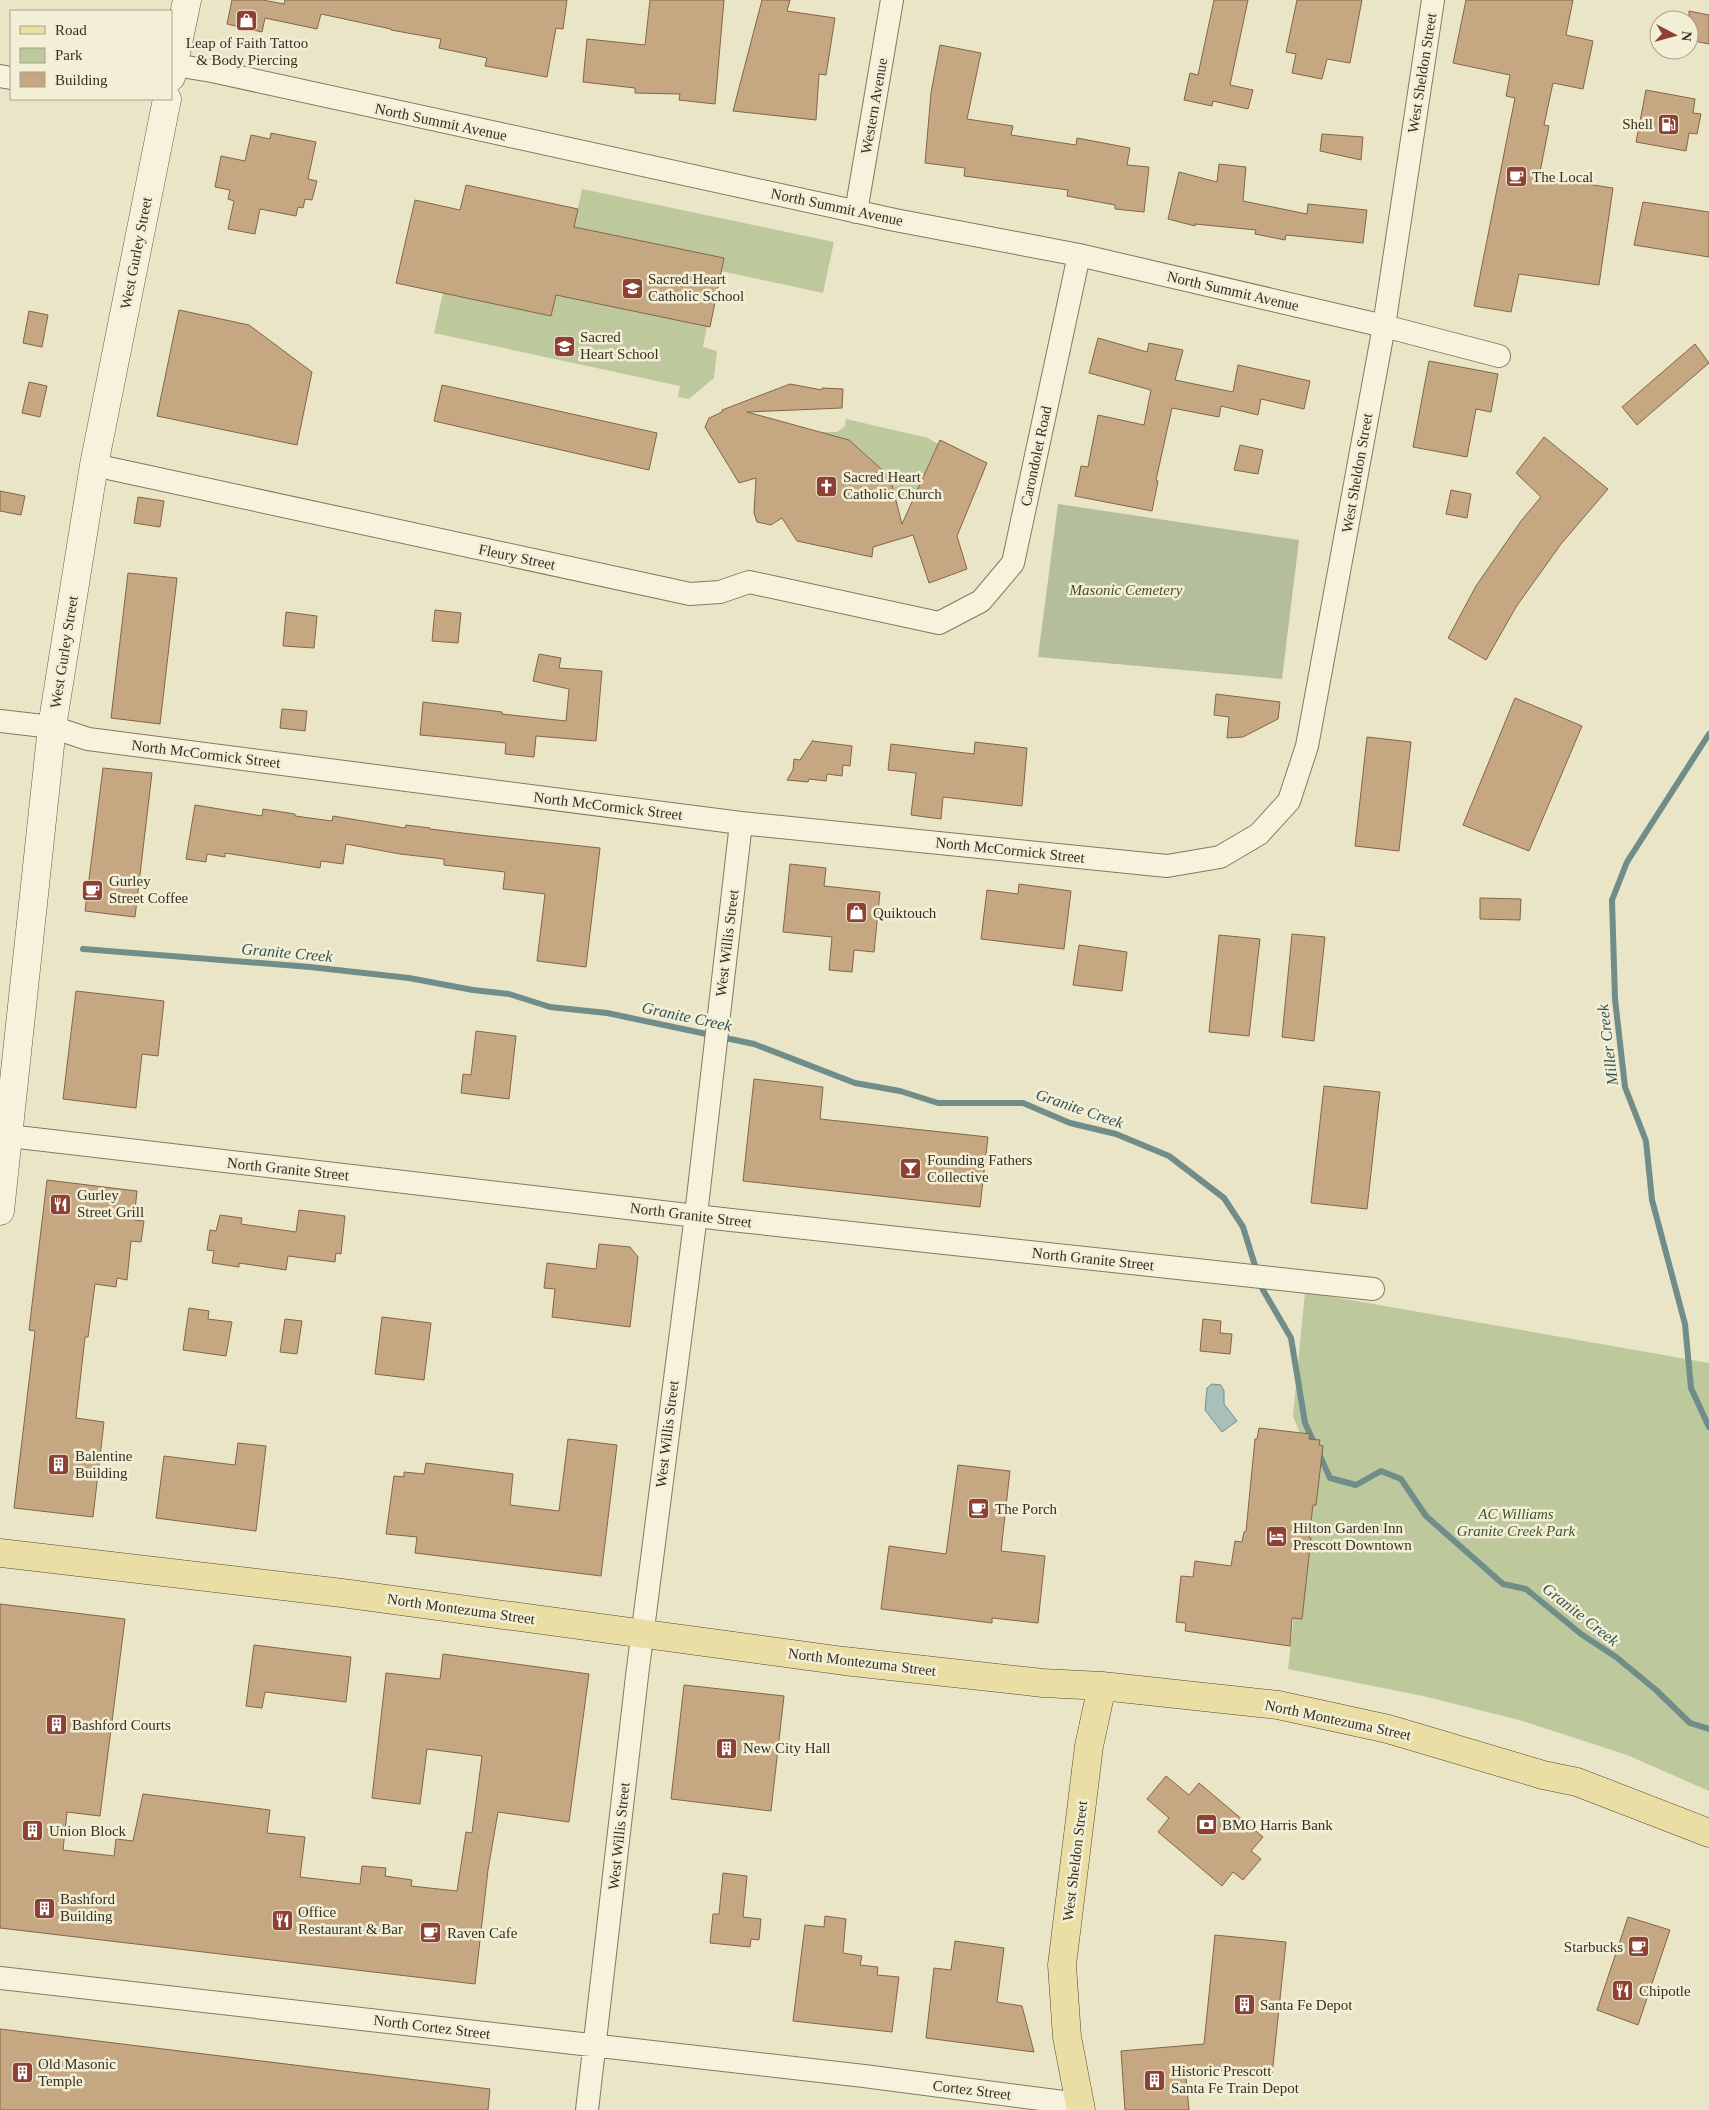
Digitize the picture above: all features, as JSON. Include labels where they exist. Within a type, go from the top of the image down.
[{"type":"main road","name":"West Gurley Street","points":[[172,63],[187,0]]},
{"type":"main road","name":"West Gurley Street","points":[[0,1210],[4,1136],[52,727],[94,465],[164,100]]},
{"type":"main road","name":"North Montezuma Street","points":[[0,1553],[342,1592],[844,1661],[1043,1684],[1102,1686],[1278,1705],[1388,1729],[1543,1775],[1577,1782],[1709,1833]]},
{"type":"main road","name":"West Sheldon Street","points":[[1080,2107],[1067,2037],[1062,1966],[1089,1746],[1102,1686]]},
{"type":"street","name":"Western Avenue","points":[[856,212],[892,0]]},
{"type":"street","name":"West Sheldon Street","points":[[1167,866],[1220,857],[1259,834],[1289,801],[1307,746],[1384,326],[1434,0]]},
{"type":"street","name":"North Summit Avenue","points":[[172,86],[212,70],[856,212],[1079,254],[1384,326],[1499,356]]},
{"type":"street","name":"Carondolet Road","points":[[939,623],[981,601],[1013,563],[1079,254]]},
{"type":"street","name":"Fleury Street","points":[[94,465],[690,594],[720,592],[749,582],[939,623]]},
{"type":"street","name":"North McCormick Street","points":[[0,721],[52,727],[88,739],[740,823],[1167,866]]},
{"type":"street","name":"West Willis Street","points":[[587,2110],[643,1634],[696,1215],[740,823]]},
{"type":"street","name":"North Granite Street","points":[[4,1136],[696,1215],[1373,1289]]},
{"type":"street","name":"North Cortez Street","points":[[0,1978],[864,2076]]},
{"type":"street","name":"Cortez Street","points":[[864,2076],[1080,2107]]},
{"type":"green space","points":[[582,189],[834,242],[823,293],[721,271],[723,258],[574,227]]},
{"type":"green space","points":[[443,293],[551,316],[556,294],[707,326],[703,347],[717,351],[714,378],[689,399],[678,397],[680,386],[434,333]]},
{"type":"green space","points":[[846,419],[928,438],[938,444],[923,477],[927,489],[895,499],[890,477],[849,440],[820,432],[837,432],[845,426]]},
{"type":"green space","name":"Masonic Cemetery","points":[[1058,504],[1299,540],[1282,679],[1038,657]]},
{"type":"green space","name":"AC Williams Granite Creek Park","points":[[1305,1292],[1709,1363],[1709,1791],[1627,1755],[1519,1720],[1423,1696],[1288,1669],[1311,1462],[1293,1416]]},
{"type":"water","points":[[1212,1384],[1221,1385],[1224,1391],[1224,1404],[1237,1421],[1222,1432],[1205,1410],[1207,1388]]},
{"type":"building","points":[[232,0],[263,0],[284,4],[285,0],[567,0],[563,29],[556,28],[547,77],[485,66],[487,58],[439,48],[441,39],[321,14],[317,29],[265,18],[262,32],[227,24]]},
{"type":"building","points":[[650,0],[724,0],[715,104],[679,100],[680,94],[635,93],[635,88],[583,82],[587,39],[645,45]]},
{"type":"building","points":[[762,0],[790,0],[787,11],[835,18],[826,75],[819,74],[816,120],[733,111]]},
{"type":"building","points":[[1214,0],[1248,0],[1230,85],[1253,90],[1248,109],[1213,101],[1212,106],[1184,100],[1190,73],[1198,75]]},
{"type":"building","points":[[1297,0],[1362,0],[1350,63],[1327,59],[1322,79],[1292,73],[1296,54],[1286,52]]},
{"type":"building","points":[[1466,0],[1573,0],[1566,35],[1593,41],[1583,89],[1553,83],[1544,125],[1549,126],[1539,177],[1613,188],[1599,285],[1519,274],[1511,312],[1474,306],[1515,98],[1506,96],[1510,75],[1453,63]]},
{"type":"building","points":[[1699,13],[1709,15],[1709,44],[1699,42]]},
{"type":"building","points":[[940,45],[981,53],[967,119],[1013,126],[1011,135],[1076,145],[1077,138],[1130,148],[1127,165],[1149,167],[1144,212],[1115,209],[1115,205],[1067,196],[1068,190],[964,176],[965,168],[925,163],[931,93]]},
{"type":"building","name":"Shell","points":[[1646,90],[1695,99],[1693,113],[1701,114],[1697,134],[1689,133],[1686,151],[1636,142]]},
{"type":"building","points":[[271,133],[316,142],[308,179],[317,181],[312,200],[305,199],[303,208],[298,207],[296,216],[260,209],[255,234],[228,229],[234,201],[228,199],[230,190],[215,187],[221,156],[245,161],[251,135],[270,139]]},
{"type":"building","points":[[1322,134],[1363,137],[1361,160],[1320,151]]},
{"type":"building","points":[[1219,164],[1246,167],[1243,201],[1307,214],[1308,204],[1367,210],[1363,243],[1286,235],[1285,240],[1255,234],[1256,230],[1195,224],[1195,226],[1168,219],[1179,172],[1217,182]]},
{"type":"building","points":[[466,185],[578,209],[574,227],[724,258],[710,327],[556,295],[551,316],[396,283],[415,200],[460,210]]},
{"type":"building","points":[[1643,202],[1709,212],[1709,257],[1634,245]]},
{"type":"building","points":[[179,310],[249,325],[312,372],[297,445],[157,416]]},
{"type":"building","points":[[29,311],[48,315],[42,347],[23,343]]},
{"type":"building","points":[[1098,338],[1147,352],[1149,343],[1183,350],[1175,380],[1233,392],[1238,365],[1310,381],[1304,409],[1261,399],[1258,415],[1221,406],[1219,417],[1172,408],[1156,480],[1158,481],[1152,511],[1075,496],[1081,466],[1088,467],[1098,415],[1144,425],[1151,390],[1089,373]]},
{"type":"building","points":[[1695,344],[1709,363],[1637,425],[1622,407]]},
{"type":"building","points":[[1429,361],[1498,374],[1491,412],[1476,409],[1467,457],[1413,447]]},
{"type":"building","points":[[29,382],[47,386],[40,417],[22,413]]},
{"type":"building","name":"Sacred Heart Catholic Church","points":[[790,384],[822,390],[822,388],[843,389],[842,408],[747,412],[849,440],[890,477],[902,524],[940,440],[987,463],[957,536],[967,569],[929,583],[913,535],[873,547],[872,557],[797,541],[782,518],[771,525],[757,522],[754,513],[756,478],[739,483],[705,427],[709,418],[722,412],[722,410]]},
{"type":"building","points":[[442,385],[657,433],[649,470],[434,421]]},
{"type":"building","points":[[1544,437],[1608,489],[1561,544],[1516,607],[1486,660],[1448,638],[1476,586],[1521,521],[1541,497],[1516,473]]},
{"type":"building","points":[[1240,445],[1263,450],[1258,474],[1234,470]]},
{"type":"building","points":[[1451,490],[1471,494],[1467,518],[1446,514]]},
{"type":"building","points":[[0,491],[25,496],[21,515],[0,511]]},
{"type":"building","points":[[138,497],[164,501],[160,527],[134,523]]},
{"type":"building","points":[[128,573],[177,578],[160,724],[111,718]]},
{"type":"building","points":[[435,610],[461,613],[458,643],[432,641]]},
{"type":"building","points":[[286,612],[317,616],[314,648],[283,646]]},
{"type":"building","points":[[539,654],[561,658],[559,668],[602,671],[596,741],[536,736],[534,757],[505,754],[506,743],[420,735],[423,702],[566,721],[569,689],[533,681]]},
{"type":"building","points":[[1216,694],[1280,702],[1278,719],[1243,737],[1227,738],[1229,717],[1214,715]]},
{"type":"building","points":[[1515,698],[1582,726],[1529,851],[1463,825]]},
{"type":"building","points":[[282,709],[307,711],[305,731],[280,728]]},
{"type":"building","points":[[1367,737],[1411,742],[1399,851],[1355,846]]},
{"type":"building","points":[[812,741],[852,746],[850,766],[843,765],[842,776],[827,774],[826,781],[809,779],[808,782],[787,780],[793,770],[794,759],[800,760]]},
{"type":"building","points":[[975,742],[1027,748],[1022,806],[943,797],[941,819],[911,815],[916,773],[888,770],[891,744],[974,754]]},
{"type":"building","points":[[103,768],[152,773],[135,917],[85,911]]},
{"type":"building","points":[[195,805],[262,816],[263,809],[332,821],[333,816],[405,828],[406,825],[600,848],[586,967],[537,961],[545,894],[503,889],[505,872],[444,865],[444,859],[400,854],[346,844],[343,864],[321,861],[320,868],[225,853],[225,857],[207,854],[206,862],[186,859]]},
{"type":"building","points":[[790,864],[826,868],[824,886],[880,892],[874,952],[854,950],[852,972],[829,970],[832,937],[783,932]]},
{"type":"building","points":[[1019,884],[1071,891],[1064,949],[981,939],[987,890],[1018,894]]},
{"type":"building","points":[[1480,898],[1521,899],[1520,920],[1480,919]]},
{"type":"building","points":[[1292,934],[1325,937],[1314,1041],[1282,1037]]},
{"type":"building","points":[[1219,935],[1260,939],[1249,1036],[1209,1032]]},
{"type":"building","points":[[1079,945],[1127,952],[1122,991],[1073,985]]},
{"type":"building","points":[[76,991],[164,1001],[158,1056],[142,1054],[136,1108],[63,1099]]},
{"type":"building","points":[[476,1031],[516,1036],[509,1099],[461,1093],[463,1074],[471,1075]]},
{"type":"building","points":[[754,1079],[823,1087],[820,1119],[988,1137],[980,1207],[743,1181]]},
{"type":"building","points":[[1324,1086],[1380,1092],[1367,1209],[1311,1203]]},
{"type":"building","points":[[47,1180],[137,1191],[134,1220],[144,1221],[141,1242],[131,1241],[127,1280],[117,1278],[116,1287],[95,1284],[88,1337],[85,1337],[76,1418],[104,1422],[93,1517],[14,1508],[35,1331],[29,1330]]},
{"type":"building","points":[[299,1210],[345,1216],[341,1254],[336,1253],[335,1262],[288,1256],[286,1270],[239,1263],[239,1267],[212,1263],[214,1251],[207,1250],[210,1230],[216,1231],[220,1215],[242,1218],[241,1224],[296,1232]]},
{"type":"building","points":[[599,1244],[630,1247],[638,1257],[630,1327],[552,1317],[555,1289],[544,1288],[547,1263],[596,1269]]},
{"type":"building","points":[[189,1308],[209,1311],[208,1319],[232,1322],[226,1356],[183,1350]]},
{"type":"building","points":[[382,1317],[431,1323],[424,1380],[375,1374]]},
{"type":"building","points":[[285,1319],[302,1321],[297,1354],[280,1352]]},
{"type":"building","points":[[1203,1319],[1221,1321],[1220,1333],[1232,1334],[1230,1354],[1200,1351]]},
{"type":"building","name":"Hilton Garden Inn Prescott Downtown","points":[[1259,1428],[1310,1434],[1309,1439],[1320,1440],[1319,1445],[1323,1446],[1316,1505],[1313,1505],[1309,1537],[1311,1538],[1302,1619],[1292,1618],[1290,1646],[1185,1631],[1186,1623],[1176,1622],[1181,1576],[1193,1577],[1195,1561],[1231,1566],[1235,1541],[1242,1542],[1244,1532],[1246,1531],[1255,1439],[1257,1439]]},
{"type":"building","points":[[568,1439],[617,1445],[601,1576],[415,1553],[417,1537],[386,1534],[394,1476],[404,1477],[404,1472],[424,1474],[426,1463],[513,1474],[510,1505],[559,1511]]},
{"type":"building","points":[[238,1443],[266,1446],[256,1531],[156,1518],[164,1456],[235,1465]]},
{"type":"building","name":"The Porch","points":[[958,1465],[1010,1471],[1001,1551],[1045,1556],[1038,1623],[992,1618],[992,1623],[881,1609],[889,1546],[946,1554]]},
{"type":"building","points":[[0,1604],[125,1619],[100,1816],[67,1812],[63,1850],[114,1856],[116,1839],[133,1841],[143,1794],[270,1810],[267,1833],[305,1837],[300,1877],[360,1884],[362,1866],[386,1868],[385,1876],[412,1880],[411,1886],[457,1891],[466,1832],[472,1833],[482,1756],[427,1749],[420,1804],[372,1798],[386,1673],[440,1679],[443,1654],[589,1674],[569,1822],[498,1812],[488,1870],[475,1984],[0,1928]]},
{"type":"building","points":[[254,1645],[351,1657],[346,1702],[265,1692],[262,1708],[246,1706]]},
{"type":"building","name":"New City Hall","points":[[684,1685],[784,1696],[771,1811],[671,1799]]},
{"type":"building","name":"BMO Harris Bank","points":[[1166,1776],[1189,1795],[1199,1783],[1263,1837],[1251,1851],[1261,1859],[1243,1880],[1233,1872],[1222,1886],[1158,1832],[1169,1818],[1147,1799]]},
{"type":"building","points":[[723,1873],[747,1876],[743,1917],[761,1919],[759,1940],[751,1939],[750,1947],[710,1943],[713,1914],[719,1914]]},
{"type":"building","points":[[825,1916],[846,1919],[843,1953],[862,1956],[860,1965],[878,1967],[877,1975],[899,1977],[892,2032],[793,2021],[805,1925],[824,1927]]},
{"type":"building","points":[[1628,1917],[1670,1930],[1638,2025],[1597,2010]]},
{"type":"building","name":"Santa Fe Depot","points":[[1215,1935],[1286,1942],[1272,2075],[1185,2067],[1189,2110],[1125,2110],[1121,2051],[1204,2044]]},
{"type":"building","points":[[955,1941],[1004,1948],[997,2002],[1022,2006],[1034,2052],[926,2038],[934,1968],[951,1970]]},
{"type":"building","points":[[0,2029],[490,2089],[488,2110],[0,2110]]},
{"type":"waterway","name":"Miller Creek","points":[[1709,734],[1627,862],[1612,900],[1615,999],[1625,1087],[1646,1141],[1652,1200],[1685,1324],[1691,1388],[1709,1427]]},
{"type":"waterway","name":"Granite Creek","points":[[83,949],[310,967],[409,978],[473,990],[509,994],[550,1007],[607,1013],[754,1044],[855,1083],[900,1091],[938,1103],[1023,1103],[1070,1123],[1116,1134],[1169,1156],[1224,1198],[1243,1227],[1257,1272]]},
{"type":"waterway","name":"Granite Creek","points":[[1260,1282],[1291,1338],[1305,1423],[1330,1478],[1356,1485],[1381,1471],[1401,1479],[1426,1516],[1503,1584],[1526,1589],[1581,1634],[1616,1657],[1656,1690],[1690,1723],[1709,1729]]},
{"type":"place","name":"Leap of Faith Tattoo & Body Piercing","points":[[247,20]]},
{"type":"place","name":"Shell","points":[[1669,124]]},
{"type":"place","name":"The Local","points":[[1516,177]]},
{"type":"place","name":"Sacred Heart Catholic School","points":[[632,288]]},
{"type":"place","name":"Sacred Heart School","points":[[564,346]]},
{"type":"place","name":"Sacred Heart Catholic Church","points":[[827,486]]},
{"type":"place","name":"Gurley Street Coffee","points":[[93,890]]},
{"type":"place","name":"Quiktouch","points":[[857,913]]},
{"type":"place","name":"Founding Fathers Collective","points":[[911,1169]]},
{"type":"place","name":"Gurley Street Grill","points":[[61,1204]]},
{"type":"place","name":"Balentine Building","points":[[59,1465]]},
{"type":"place","name":"The Porch","points":[[979,1509]]},
{"type":"place","name":"Hilton Garden Inn Prescott Downtown","points":[[1277,1537]]},
{"type":"place","name":"Bashford Courts","points":[[56,1725]]},
{"type":"place","name":"New City Hall","points":[[727,1748]]},
{"type":"place","name":"BMO Harris Bank","points":[[1206,1825]]},
{"type":"place","name":"Union Block","points":[[33,1831]]},
{"type":"place","name":"Bashford Building","points":[[44,1908]]},
{"type":"place","name":"Office Restaurant & Bar","points":[[282,1921]]},
{"type":"place","name":"Raven Cafe","points":[[431,1933]]},
{"type":"place","name":"Starbucks","points":[[1639,1947]]},
{"type":"place","name":"Chipotle","points":[[1623,1991]]},
{"type":"place","name":"Santa Fe Depot","points":[[1244,2005]]},
{"type":"place","name":"Old Masonic Temple","points":[[22,2073]]},
{"type":"place","name":"Historic Prescott Santa Fe Train Depot","points":[[1155,2080]]}]
